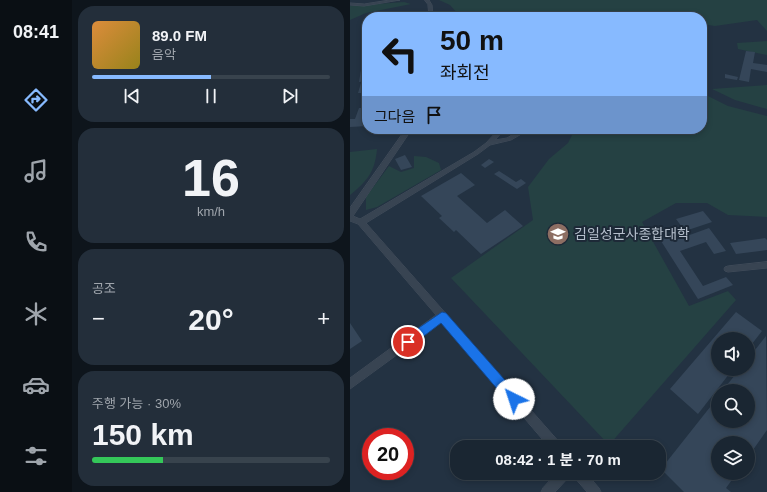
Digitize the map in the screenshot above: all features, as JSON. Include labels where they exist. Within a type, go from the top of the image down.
[{"type":"lane","points":[[350,4],[398,0]]},
{"type":"lane","points":[[427,0],[430,5],[431,12]]},
{"type":"lane","points":[[350,214],[361,196],[406,134]]},
{"type":"lane","points":[[361,222],[457,166],[488,144],[497,134]]},
{"type":"lane","points":[[488,144],[505,140],[517,134]]},
{"type":"lane","points":[[350,218],[361,222],[550,440]]},
{"type":"lane","points":[[728,269],[767,265]]},
{"type":"lane","points":[[350,384],[442,316]]},
{"type":"lane","points":[[547,492],[558,480]]},
{"type":"lane","points":[[584,480],[595,492]]},
{"type":"green space","points":[[439,0],[767,0],[767,31],[757,20],[715,26],[707,25],[707,12],[456,12],[450,5]]},
{"type":"green space","points":[[404,2],[411,4],[371,12],[362,12],[362,15],[350,20],[350,6]]},
{"type":"green space","points":[[767,41],[767,55],[738,49],[737,43]]},
{"type":"green space","points":[[767,85],[767,109],[735,100],[712,89]]},
{"type":"green space","points":[[707,96],[728,106],[767,116],[767,217],[728,215],[707,203],[676,203],[642,222],[689,306],[728,291],[736,300],[613,440],[604,440],[451,278],[533,220],[528,187],[549,159],[568,143],[572,134],[707,134]]},
{"type":"green space","points":[[377,149],[372,170],[361,185],[350,195],[350,152]]},
{"type":"green space","points":[[414,156],[426,157],[439,163],[441,170],[377,207],[366,210],[366,197],[389,166],[401,172],[414,168]]},
{"type":"building","points":[[746,51],[755,52],[753,63],[767,65],[767,72],[751,69],[749,82],[739,80]]},
{"type":"building","points":[[362,64],[362,82],[359,82]]},
{"type":"building","points":[[725,74],[738,77],[737,80],[725,78]]},
{"type":"building","points":[[361,83],[362,93],[358,93]]},
{"type":"building","points":[[359,108],[362,108],[362,126],[350,127],[350,119],[355,119]]},
{"type":"building","points":[[405,155],[412,167],[401,170],[395,159]]},
{"type":"building","points":[[489,159],[494,162],[485,168],[481,165]]},
{"type":"building","points":[[499,171],[516,182],[521,179],[526,183],[517,189],[494,174]]},
{"type":"building","points":[[461,173],[475,185],[457,196],[487,223],[505,210],[523,226],[481,254],[456,230],[454,232],[439,218],[442,216],[421,196]]},
{"type":"building","points":[[703,211],[712,222],[685,231],[676,219]]},
{"type":"building","points":[[663,227],[673,241],[709,228],[726,251],[714,254],[706,242],[680,251],[703,286],[726,277],[733,285],[698,299],[654,230]]},
{"type":"building","points":[[765,238],[767,240],[767,250],[736,254],[730,243]]},
{"type":"building","points":[[736,312],[762,331],[755,340],[755,332],[719,332]]},
{"type":"building","points":[[350,323],[362,341],[350,349]]},
{"type":"building","points":[[766,336],[767,430],[755,447],[755,436],[711,436],[711,480],[732,480],[726,488],[731,492],[684,492],[666,474],[666,463],[711,406],[711,428],[755,428],[755,384],[728,384],[734,376],[755,376],[755,350]]},
{"type":"building","points":[[711,341],[711,376],[728,376],[721,384],[711,384],[711,397],[698,414],[670,389]]},
{"type":"place","name":"김일성군사종합대학","points":[[558,234]]},
{"type":"route","points":[[408,342],[442,316],[514,399]]}]
